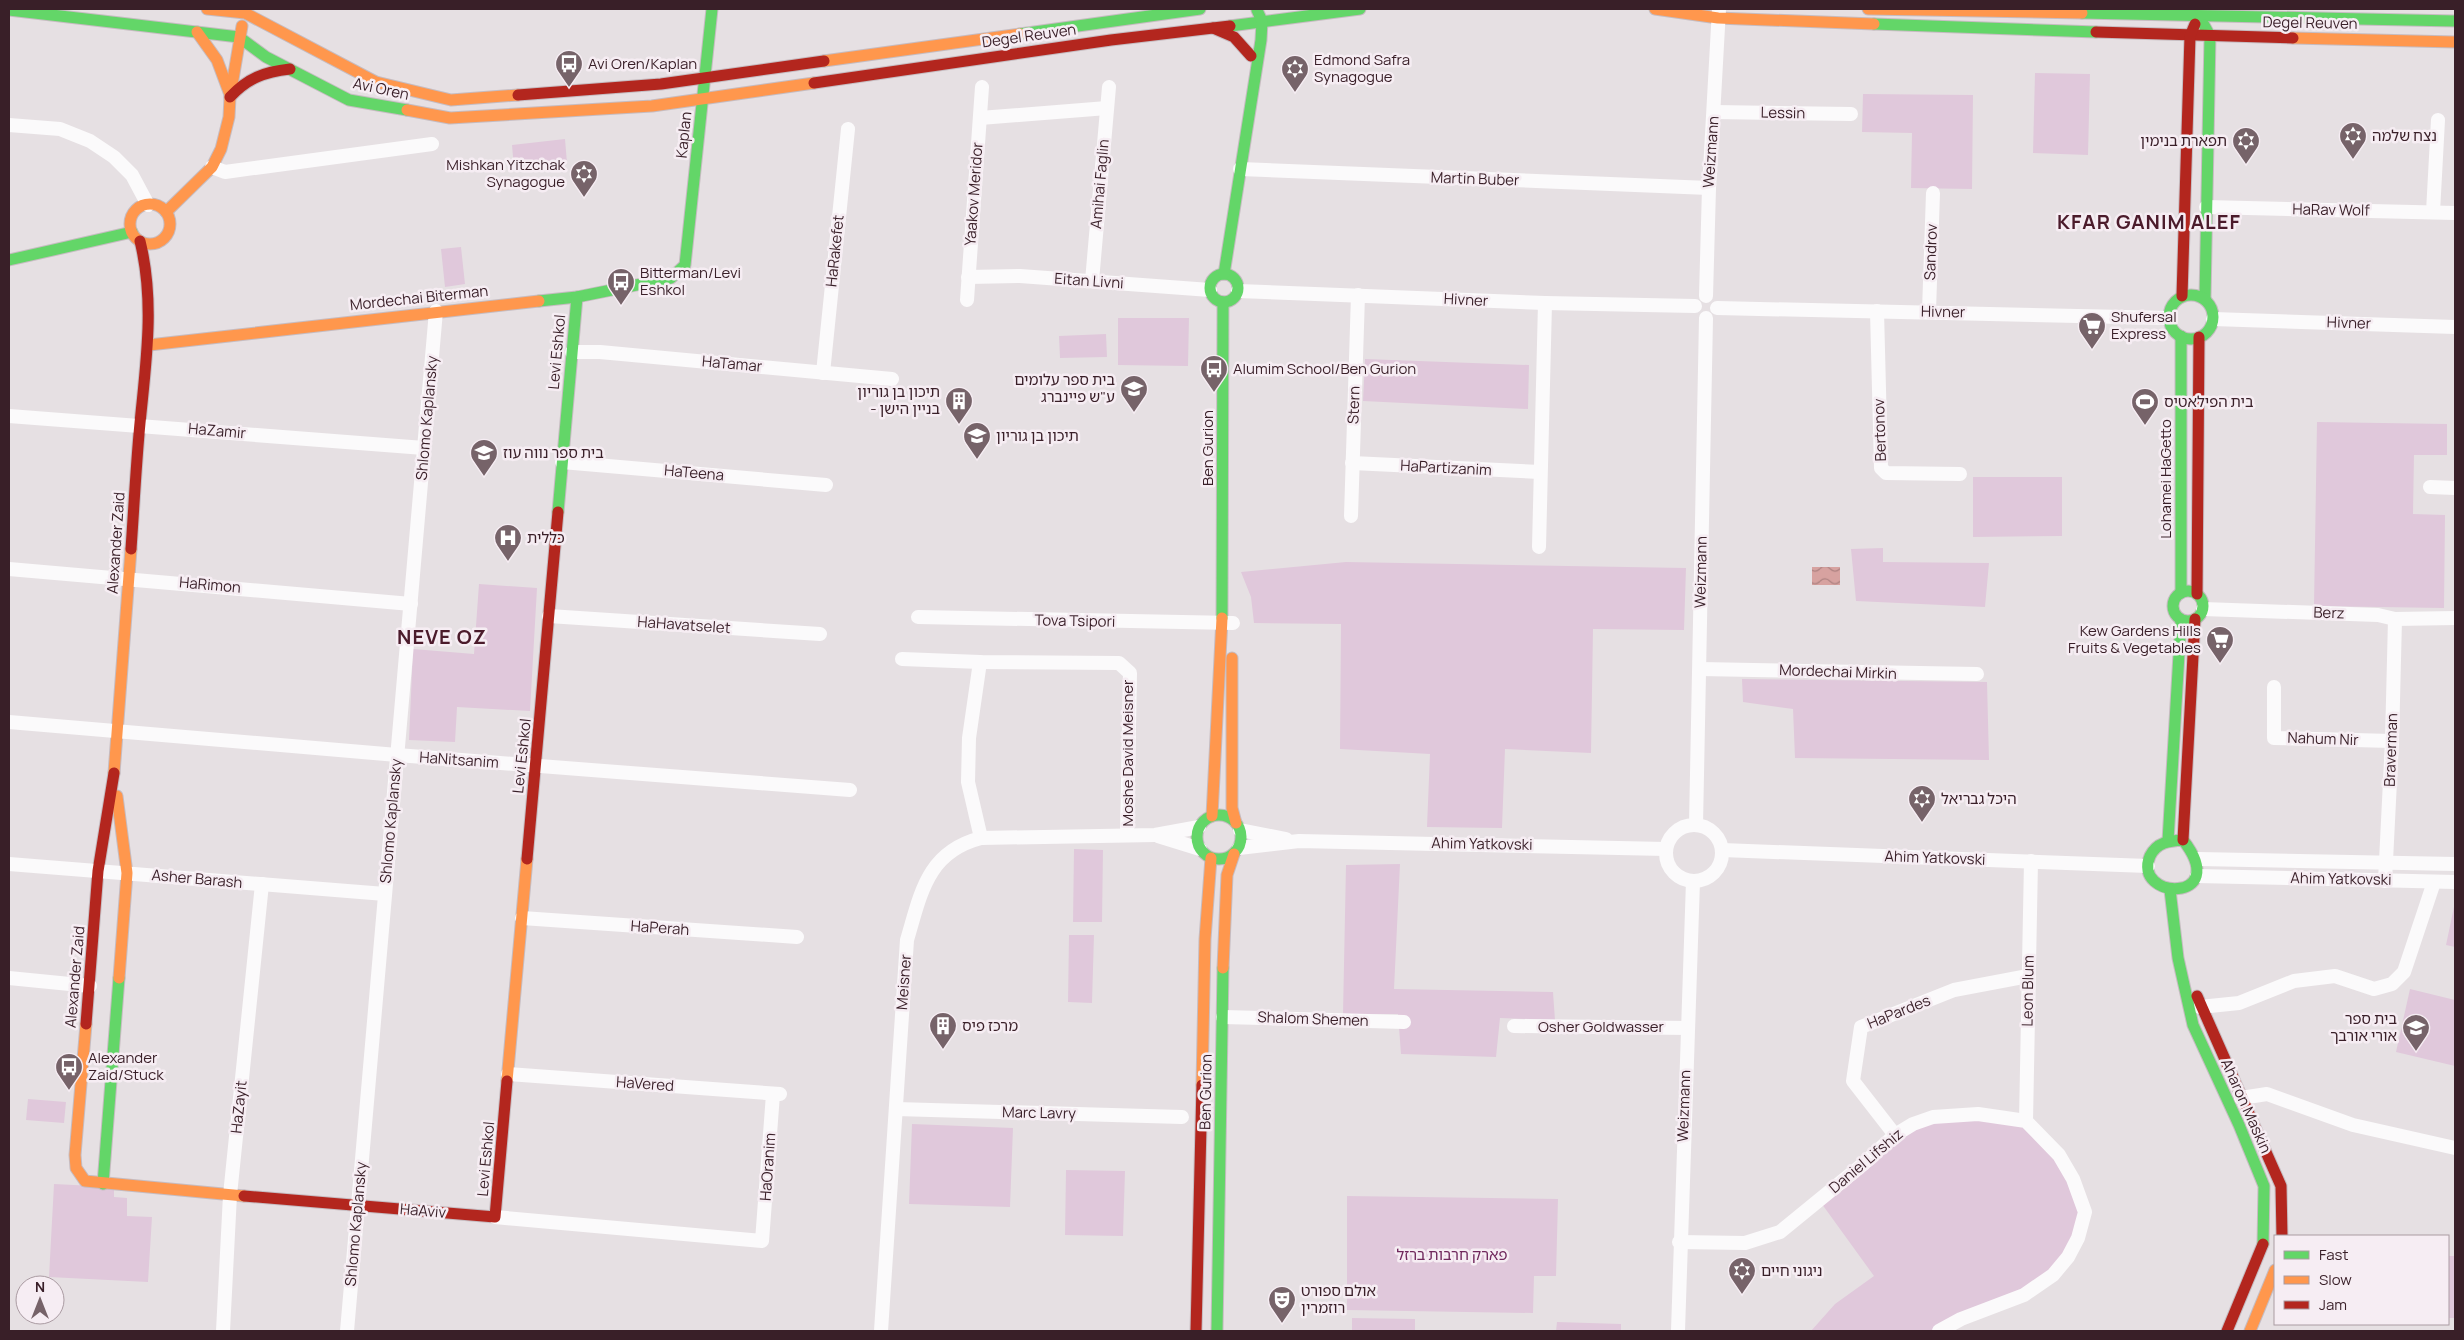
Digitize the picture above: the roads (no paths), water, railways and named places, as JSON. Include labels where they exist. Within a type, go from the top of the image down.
[{"type":"street","name":"Avi Oren","points":[[207,9],[245,11],[376,82],[451,100],[660,84],[704,76]]},
{"type":"street","name":"Kaplan","points":[[685,265],[712,9]]},
{"type":"street","name":"Degel Reuven","points":[[704,76],[1109,15],[1200,9]]},
{"type":"street","points":[[1252,9],[1248,23],[1254,80]]},
{"type":"street","points":[[1224,274],[1262,21],[1257,9]]},
{"type":"street","name":"Degel Reuven","points":[[703,97],[1119,39],[1360,9]]},
{"type":"street","name":"Degel Reuven","points":[[1655,9],[1719,14],[2190,36],[2455,42]]},
{"type":"street","name":"Degel Reuven","points":[[1868,9],[1990,13],[2199,12],[2455,22]]},
{"type":"street","name":"Avi Oren","points":[[9,10],[239,37],[266,57],[349,100],[450,118],[652,106],[703,97]]},
{"type":"street","points":[[166,212],[212,167],[221,149],[230,117],[230,97],[245,11]]},
{"type":"street","points":[[2182,296],[2190,36],[2199,12]]},
{"type":"street","points":[[2199,12],[2210,36],[2205,300]]},
{"type":"street","points":[[1119,39],[1124,14]]},
{"type":"street","name":"Weizmann","points":[[1706,296],[1709,188],[1719,14]]},
{"type":"street","points":[[1109,15],[1119,39]]},
{"type":"street","points":[[1211,27],[1234,37],[1250,56]]},
{"type":"street","points":[[198,32],[211,46],[220,64],[230,97]]},
{"type":"street","points":[[230,97],[246,79],[261,73],[290,70]]},
{"type":"street","name":"Yaakov Meridor","points":[[967,300],[982,87]]},
{"type":"street","name":"Amihai Faglin","points":[[1092,281],[1109,87]]},
{"type":"street","points":[[980,118],[1107,108]]},
{"type":"street","name":"Lessin","points":[[1714,112],[1851,114]]},
{"type":"street","points":[[2434,212],[2438,120]]},
{"type":"street","points":[[9,125],[60,129],[90,141],[114,157],[132,175],[148,205]]},
{"type":"street","name":"HaRakefet","points":[[823,373],[848,130]]},
{"type":"street","points":[[212,167],[225,172],[432,144]]},
{"type":"street","name":"Martin Buber","points":[[1240,169],[1709,188]]},
{"type":"street","name":"Sandrov","points":[[1929,311],[1933,193]]},
{"type":"street","points":[[148,205],[161,208],[166,212],[170,224],[169,231],[160,246],[140,241],[132,232],[133,214],[142,206],[148,205]]},
{"type":"street","name":"HaRav Wolf","points":[[2206,207],[2455,213]]},
{"type":"street","points":[[9,260],[132,232]]},
{"type":"street","name":"Alexander Zaid","points":[[85,1181],[76,1168],[75,1155],[98,871],[114,774],[115,731],[140,425],[149,345],[149,314],[144,257],[140,241]]},
{"type":"street","name":"Mordechai Biterman","points":[[149,345],[436,311],[577,297],[671,278],[685,265]]},
{"type":"street","name":"Alexander Zaid","points":[[149,314],[157,269]]},
{"type":"street","points":[[1224,274],[1236,282],[1238,292],[1232,300],[1223,302],[1214,299],[1210,290],[1212,280],[1224,274]]},
{"type":"street","name":"Eitan Livni","points":[[968,277],[1020,276],[1210,290]]},
{"type":"street","name":"Hivner","points":[[1238,292],[1545,303],[1695,306]]},
{"type":"street","name":"Stern","points":[[1351,516],[1358,295]]},
{"type":"street","points":[[2197,295],[2205,300],[2210,305],[2213,319],[2210,328],[2199,337],[2181,336],[2171,327],[2169,318],[2171,307],[2182,296],[2197,295]]},
{"type":"street","points":[[1706,296],[1714,299],[1717,308],[1714,316],[1706,318],[1699,316],[1695,306],[1698,300],[1706,296]]},
{"type":"street","name":"Levi Eshkol","points":[[496,1217],[577,297]]},
{"type":"street","name":"Ben Gurion","points":[[1223,302],[1222,594],[1228,623],[1232,808],[1238,826]]},
{"type":"street","points":[[1538,547],[1545,303]]},
{"type":"street","name":"Hivner","points":[[1717,308],[1929,311],[2169,318]]},
{"type":"street","name":"Shlomo Kaplansky","points":[[347,1331],[436,311]]},
{"type":"street","name":"Bertonov","points":[[1877,311],[1881,468],[1886,473],[1960,474]]},
{"type":"street","name":"Weizmann","points":[[1696,825],[1706,318]]},
{"type":"street","name":"Hivner","points":[[2213,319],[2455,327]]},
{"type":"street","name":"Lohamei HaGetto","points":[[2168,841],[2181,620],[2173,608],[2174,599],[2181,593],[2181,336]]},
{"type":"street","name":"Lohamei HaGetto","points":[[2183,840],[2201,599],[2197,594],[2199,337]]},
{"type":"street","name":"HaTamar","points":[[572,352],[600,352],[892,379]]},
{"type":"street","name":"HaZamir","points":[[9,416],[424,448]]},
{"type":"street","name":"HaTeena","points":[[562,462],[826,485]]},
{"type":"street","name":"HaPartizanim","points":[[1352,463],[1540,472]]},
{"type":"street","points":[[2430,487],[2455,488]]},
{"type":"street","name":"HaRimon","points":[[9,569],[411,604]]},
{"type":"street","points":[[2181,593],[2189,591],[2197,594]]},
{"type":"street","points":[[2181,620],[2199,614]]},
{"type":"street","name":"Berz","points":[[2199,614],[2378,615],[2394,619],[2455,618]]},
{"type":"street","name":"HaHavatselet","points":[[549,616],[820,634]]},
{"type":"street","name":"Tova Tsipori","points":[[918,617],[1228,623]]},
{"type":"street","name":"Braverman","points":[[2385,880],[2392,741],[2394,619]]},
{"type":"street","name":"Ben Gurion","points":[[1212,816],[1228,623]]},
{"type":"street","name":"Moshe David Meisner","points":[[902,659],[980,662],[1119,663],[1130,673],[1127,835]]},
{"type":"street","points":[[980,662],[970,738],[968,782],[980,838]]},
{"type":"street","name":"Mordechai Mirkin","points":[[1700,669],[1977,674]]},
{"type":"street","name":"Nahum Nir","points":[[2274,687],[2274,738],[2392,741]]},
{"type":"street","name":"HaNitsanim","points":[[9,722],[397,756],[850,790]]},
{"type":"street","name":"Alexander Zaid","points":[[103,1184],[126,873],[114,774]]},
{"type":"street","points":[[1224,815],[1238,826],[1242,840],[1236,851],[1223,859],[1205,854],[1197,838],[1199,827],[1212,816],[1224,815]]},
{"type":"street","points":[[1696,825],[1710,830],[1717,837],[1722,850],[1718,868],[1712,876],[1703,880],[1693,881],[1681,878],[1673,872],[1668,864],[1666,849],[1671,838],[1678,830],[1696,825]]},
{"type":"street","name":"Ahim Yatkovski","points":[[1238,826],[1299,841]]},
{"type":"street","name":"Meisner","points":[[881,1331],[907,940],[922,890],[933,867],[967,842],[980,838],[1155,835],[1199,827]]},
{"type":"street","name":"Meisner","points":[[1155,835],[1205,854]]},
{"type":"street","points":[[2183,840],[2195,851],[2198,859],[2197,876],[2182,889],[2170,890],[2157,884],[2148,866],[2154,850],[2168,841],[2183,840]]},
{"type":"street","name":"Ahim Yatkovski","points":[[1236,851],[1299,841],[1666,849]]},
{"type":"street","name":"Ahim Yatkovski","points":[[1722,850],[2148,866]]},
{"type":"street","name":"Ben Gurion","points":[[1217,1331],[1227,875],[1236,851]]},
{"type":"street","name":"Ben Gurion","points":[[1196,1331],[1205,939],[1205,854]]},
{"type":"street","name":"Ahim Yatkovski","points":[[2198,859],[2455,864]]},
{"type":"street","name":"Leon Blum","points":[[2026,1121],[2031,861]]},
{"type":"street","name":"Asher Barash","points":[[9,864],[385,894]]},
{"type":"street","name":"Ahim Yatkovski","points":[[2197,876],[2455,882]]},
{"type":"street","name":"Weizmann","points":[[1678,1331],[1679,1242],[1693,881]]},
{"type":"street","points":[[2200,1007],[2239,1003],[2294,981],[2335,976],[2374,989],[2392,984],[2404,972],[2434,882]]},
{"type":"street","name":"HaZayit","points":[[223,1331],[230,1195],[262,884]]},
{"type":"street","name":"Aharon Maskin","points":[[2182,889],[2187,952],[2200,1007],[2281,1186],[2282,1235]]},
{"type":"street","name":"Aharon Maskin","points":[[2170,890],[2178,958],[2193,1025],[2240,1125],[2264,1186],[2263,1248],[2227,1331]]},
{"type":"street","name":"HaPerah","points":[[522,918],[797,937]]},
{"type":"street","name":"HaPardes","points":[[1895,1135],[1853,1081],[1861,1027],[1954,990],[2028,976]]},
{"type":"street","points":[[9,978],[90,986]]},
{"type":"street","name":"Shalom Shemen","points":[[1223,1017],[1404,1022]]},
{"type":"street","name":"Osher Goldwasser","points":[[1514,1026],[1687,1028]]},
{"type":"street","name":"HaVered","points":[[508,1074],[777,1094]]},
{"type":"street","name":"HaOranim","points":[[762,1241],[777,1094]]},
{"type":"street","points":[[2241,1098],[2267,1094],[2352,1125],[2455,1148]]},
{"type":"street","name":"Marc Lavry","points":[[896,1110],[1182,1117]]},
{"type":"street","name":"Daniel Lifshiz","points":[[1679,1242],[1745,1243],[1780,1232],[1862,1165],[1895,1135],[1913,1124],[1933,1117],[1978,1114],[2026,1121]]},
{"type":"street","points":[[1939,1331],[1961,1319],[2024,1295],[2053,1275],[2068,1257],[2078,1238],[2085,1212],[2073,1179],[2059,1155],[2026,1121]]},
{"type":"street","name":"HaAviv","points":[[85,1181],[762,1241]]},
{"type":"street","points":[[2250,1331],[2274,1272]]},
{"type":"water","points":[[1812,567],[1840,567],[1840,585],[1812,585]]},
{"type":"place","name":"Avi Oren/Kaplan","points":[[569,88]]},
{"type":"place","name":"Edmond Safra Synagogue","points":[[1295,93]]},
{"type":"place","name":"נצח שלמה","points":[[2353,160]]},
{"type":"place","name":"תפארת בנימין","points":[[2246,165]]},
{"type":"place","name":"Mishkan Yitzchak Synagogue","points":[[584,198]]},
{"type":"place","name":"Bitterman/Levi Eshkol","points":[[621,306]]},
{"type":"place","name":"Shufersal Express","points":[[2092,350]]},
{"type":"place","name":"Alumim School/Ben Gurion","points":[[1214,393]]},
{"type":"place","name":"בית ספר עלומים ע\"ש פיינברג","points":[[1134,413]]},
{"type":"place","name":"תיכון בן גוריון - בניין הישן","points":[[959,425]]},
{"type":"place","name":"בית הפילאטיס","points":[[2145,426]]},
{"type":"place","name":"תיכון בן גוריון","points":[[977,460]]},
{"type":"place","name":"בית ספר נווה עוז","points":[[484,477]]},
{"type":"place","name":"כללית","points":[[508,562]]},
{"type":"place","name":"Kew Gardens Hills Fruits & Vegetables","points":[[2220,664]]},
{"type":"place","name":"היכל גבריאל","points":[[1922,823]]},
{"type":"place","name":"מרכז פיס","points":[[943,1050]]},
{"type":"place","name":"בית ספר אורי אורבך","points":[[2416,1052]]},
{"type":"place","name":"Alexander Zaid/Stuck","points":[[69,1091]]},
{"type":"place","name":"ניגוני חיים","points":[[1742,1295]]},
{"type":"place","name":"אולם ספורט רוזמרין","points":[[1282,1324]]},
{"type":"district","name":"KFAR GANIM ALEF","points":[[2149,222]]},
{"type":"district","name":"NEVE OZ","points":[[442,637]]},
{"type":"park label","name":"פארק חרבות ברזל","points":[[1452,1255]]}]
